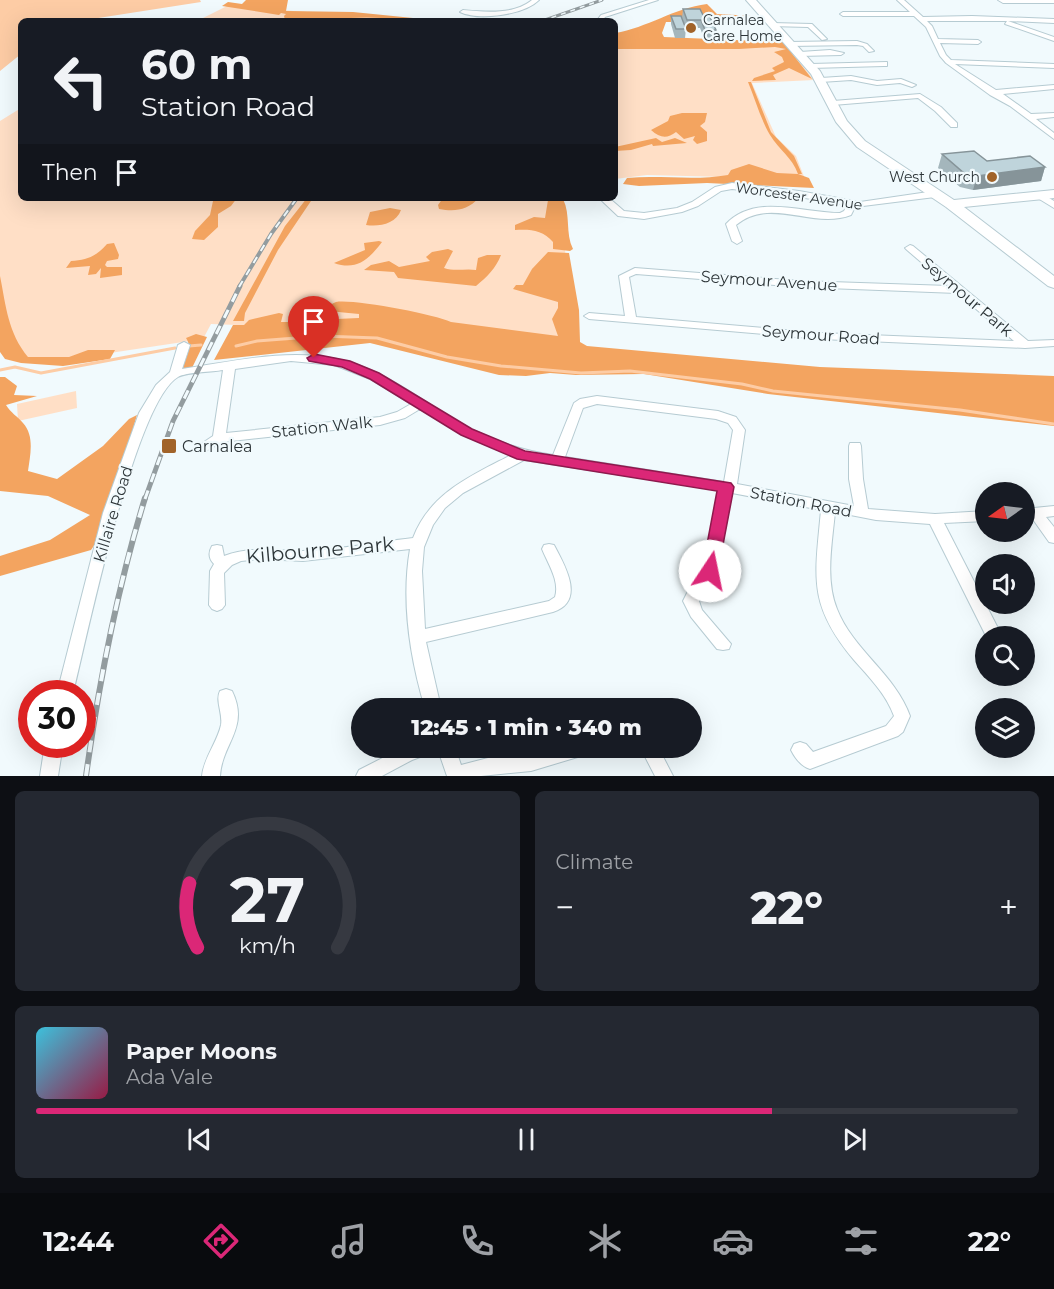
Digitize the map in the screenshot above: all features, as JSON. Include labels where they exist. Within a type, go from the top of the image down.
[{"type":"main road","points":[[751,0],[822,80],[842,122],[861,144],[951,204],[1054,283]]},
{"type":"main road","points":[[1003,0],[1054,0]]},
{"type":"main road","points":[[951,204],[1054,194]]},
{"type":"street","points":[[463,12],[499,13],[531,5],[536,0]]},
{"type":"street","points":[[602,18],[655,0]]},
{"type":"street","points":[[900,0],[929,26],[948,62],[963,75],[1029,117],[1054,137]]},
{"type":"street","points":[[843,14],[1054,21]]},
{"type":"street","points":[[729,24],[728,21],[733,20],[806,24],[826,38]]},
{"type":"street","points":[[1002,20],[1017,28],[1054,39]]},
{"type":"street","points":[[937,41],[978,42]]},
{"type":"street","points":[[789,44],[857,43],[865,45],[871,51]]},
{"type":"street","points":[[800,54],[841,53]]},
{"type":"street","points":[[948,62],[1054,66]]},
{"type":"street","points":[[811,66],[885,63]]},
{"type":"street","points":[[822,80],[851,78],[885,83],[903,80],[912,85]]},
{"type":"street","points":[[993,93],[1054,87]]},
{"type":"street","points":[[833,104],[920,96],[954,125]]},
{"type":"street","points":[[1029,117],[1054,115]]},
{"type":"street","name":"Worcester Avenue","points":[[607,201],[619,213],[628,216],[672,212],[695,204],[718,189],[732,186],[872,205],[935,194]]},
{"type":"street","points":[[1039,195],[1054,205]]},
{"type":"street","points":[[737,241],[730,227],[732,222],[748,213],[842,216],[848,213],[852,204]]},
{"type":"street","name":"Seymour Park","points":[[910,248],[1025,345]]},
{"type":"street","name":"Seymour Avenue","points":[[631,320],[624,276],[635,271],[801,284],[959,290]]},
{"type":"street","name":"Seymour Road","points":[[589,316],[821,336],[1025,345],[1054,343]]},
{"type":"street","name":"Killaire Road","points":[[68,680],[110,513],[148,406],[160,388],[175,373],[184,345]]},
{"type":"street","name":"Station Road","points":[[175,373],[303,358],[336,362],[375,376],[466,432],[522,455],[728,488],[862,513],[935,519],[975,517]]},
{"type":"street","points":[[201,448],[219,438],[230,365]]},
{"type":"street","points":[[558,460],[576,409],[588,400],[718,415],[732,420],[740,430],[728,488],[707,580],[691,601],[696,613],[723,644]]},
{"type":"street","name":"Station Walk","points":[[219,438],[380,422],[401,415],[421,403]]},
{"type":"street","points":[[855,446],[856,478],[862,513]]},
{"type":"street","points":[[430,698],[418,637],[415,584],[418,543],[427,523],[449,497],[465,485],[522,455]]},
{"type":"street","points":[[800,750],[810,761],[892,731],[897,727],[902,716],[894,698],[843,637],[829,608],[824,578],[828,507]]},
{"type":"street","points":[[1035,513],[1054,511]]},
{"type":"street","points":[[1035,518],[1054,538]]},
{"type":"street","points":[[935,519],[989,626]]},
{"type":"street","name":"Kilbourne Park","points":[[217,605],[217,571],[220,557],[262,554],[303,556],[418,543]]},
{"type":"street","points":[[418,637],[553,606],[560,602],[565,596],[565,589],[549,549]]},
{"type":"street","points":[[211,776],[213,759],[229,726],[230,716],[226,696]]},
{"type":"street","points":[[49,776],[52,758]]},
{"type":"street","points":[[365,776],[399,758]]},
{"type":"street","points":[[449,758],[455,776],[488,766],[531,763],[548,758]]},
{"type":"street","points":[[655,758],[664,776]]},
{"type":"shaded area","points":[[0,0],[200,0],[201,2],[98,18],[18,18],[18,56],[0,71]]},
{"type":"shaded area","points":[[246,0],[288,0],[286,11],[353,12],[413,18],[284,18],[286,14],[279,15],[222,6],[228,2],[242,4]]},
{"type":"shaded area","points":[[707,4],[717,14],[757,18],[684,17],[678,19],[678,22],[666,22],[662,33],[664,37],[783,42],[812,79],[789,68],[773,75],[776,80],[752,81],[754,78],[775,71],[772,68],[784,62],[782,57],[774,52],[786,49],[775,47],[618,49],[618,32]]},
{"type":"shaded area","points":[[227,6],[385,18],[203,18]]},
{"type":"shaded area","points":[[618,43],[784,43],[814,80],[752,83],[776,137],[796,156],[805,179],[647,175],[618,179]]},
{"type":"shaded area","points":[[748,82],[751,82],[771,132],[794,156],[802,174],[798,174],[770,135]]},
{"type":"shaded area","points":[[18,110],[18,201],[561,201],[572,338],[211,324],[203,339],[70,359],[32,362],[0,326],[0,121]]},
{"type":"shaded area","points":[[682,113],[707,113],[705,122],[700,126],[707,132],[707,141],[697,144],[693,140],[695,136],[684,139],[676,132],[664,137],[651,130],[668,121],[670,116]]},
{"type":"shaded area","points":[[656,138],[662,142],[675,138],[687,143],[653,146],[652,144],[618,151],[618,146]]},
{"type":"shaded area","points":[[749,164],[777,173],[798,174],[809,178],[814,188],[707,183],[639,186],[623,184],[627,178],[703,178],[728,175],[731,170]]},
{"type":"shaded area","points":[[213,201],[235,201],[218,214],[218,227],[204,240],[192,239],[195,231],[210,215]]},
{"type":"shaded area","points":[[305,201],[311,201],[278,250],[245,313],[244,321],[233,321],[285,226]]},
{"type":"shaded area","points":[[441,201],[476,201],[461,209],[439,209],[438,205]]},
{"type":"shaded area","points":[[548,201],[564,201],[573,249],[570,251],[553,249],[553,242],[541,233],[531,230],[515,230],[515,225],[534,217],[545,218]]},
{"type":"shaded area","points":[[390,208],[401,210],[395,219],[381,225],[366,225],[370,212]]},
{"type":"shaded area","points":[[382,242],[362,262],[349,265],[334,263],[365,250],[364,243]]},
{"type":"shaded area","points":[[114,243],[119,255],[118,259],[107,261],[105,265],[122,267],[122,275],[100,278],[101,268],[96,274],[88,275],[90,266],[66,268],[71,261],[91,257],[107,244]]},
{"type":"shaded area","points":[[448,249],[453,251],[444,268],[453,270],[476,270],[478,258],[487,255],[501,255],[491,272],[476,286],[398,278],[394,272],[364,270],[371,265],[389,261],[399,267],[430,261],[426,257],[432,252]]},
{"type":"shaded area","points":[[548,252],[569,253],[579,310],[580,342],[587,346],[820,367],[1054,376],[1054,426],[768,394],[644,374],[499,375],[370,343],[214,360],[233,325],[244,325],[249,320],[279,313],[283,314],[281,322],[359,318],[359,314],[328,311],[327,307],[336,302],[376,305],[451,322],[558,336],[552,319],[558,308],[558,302],[513,289],[516,285],[523,285],[532,269]]},
{"type":"shaded area","points":[[0,276],[12,329],[28,357],[69,357],[88,350],[115,350],[110,359],[63,366],[21,363],[5,359],[0,352]]},
{"type":"shaded area","points":[[196,334],[207,337],[192,368],[182,369],[189,349],[186,338]]},
{"type":"shaded area","points":[[0,377],[5,377],[17,386],[14,395],[37,396],[6,405],[27,428],[29,434],[31,446],[28,471],[57,479],[103,446],[129,419],[137,415],[102,534],[91,550],[0,576],[0,556],[50,540],[90,515],[48,496],[0,491]]},
{"type":"shaded area","points":[[76,391],[77,408],[18,421],[17,404]]},
{"type":"building","points":[[683,9],[700,9],[703,15],[709,15],[716,30],[705,30],[701,20],[687,20]]},
{"type":"building","points":[[671,16],[681,16],[686,29],[676,29]]},
{"type":"building","points":[[974,151],[987,161],[1030,156],[1045,167],[977,176],[964,173],[942,154]]},
{"type":"waterway","points":[[236,346],[257,341],[322,336],[377,338],[447,357],[501,366],[581,373],[630,371],[742,384],[773,391],[960,410],[1054,424]]},
{"type":"waterway","points":[[189,346],[201,345]]},
{"type":"waterway","points":[[0,370],[15,367],[41,373],[175,348]]},
{"type":"railway","points":[[551,18],[602,0]]},
{"type":"railway","points":[[239,287],[271,234],[295,201]]},
{"type":"railway","points":[[145,499],[173,421],[240,286]]},
{"type":"railway","points":[[86,776],[110,636],[145,498]]},
{"type":"place","name":"Carnalea Care Home","points":[[691,28]]},
{"type":"place","name":"West Church","points":[[992,177]]},
{"type":"place","name":"Carnalea","points":[[169,446]]},
{"type":"route","points":[[314,358],[345,364],[375,376],[466,432],[497,447],[522,455],[726,487],[710,571]]}]
